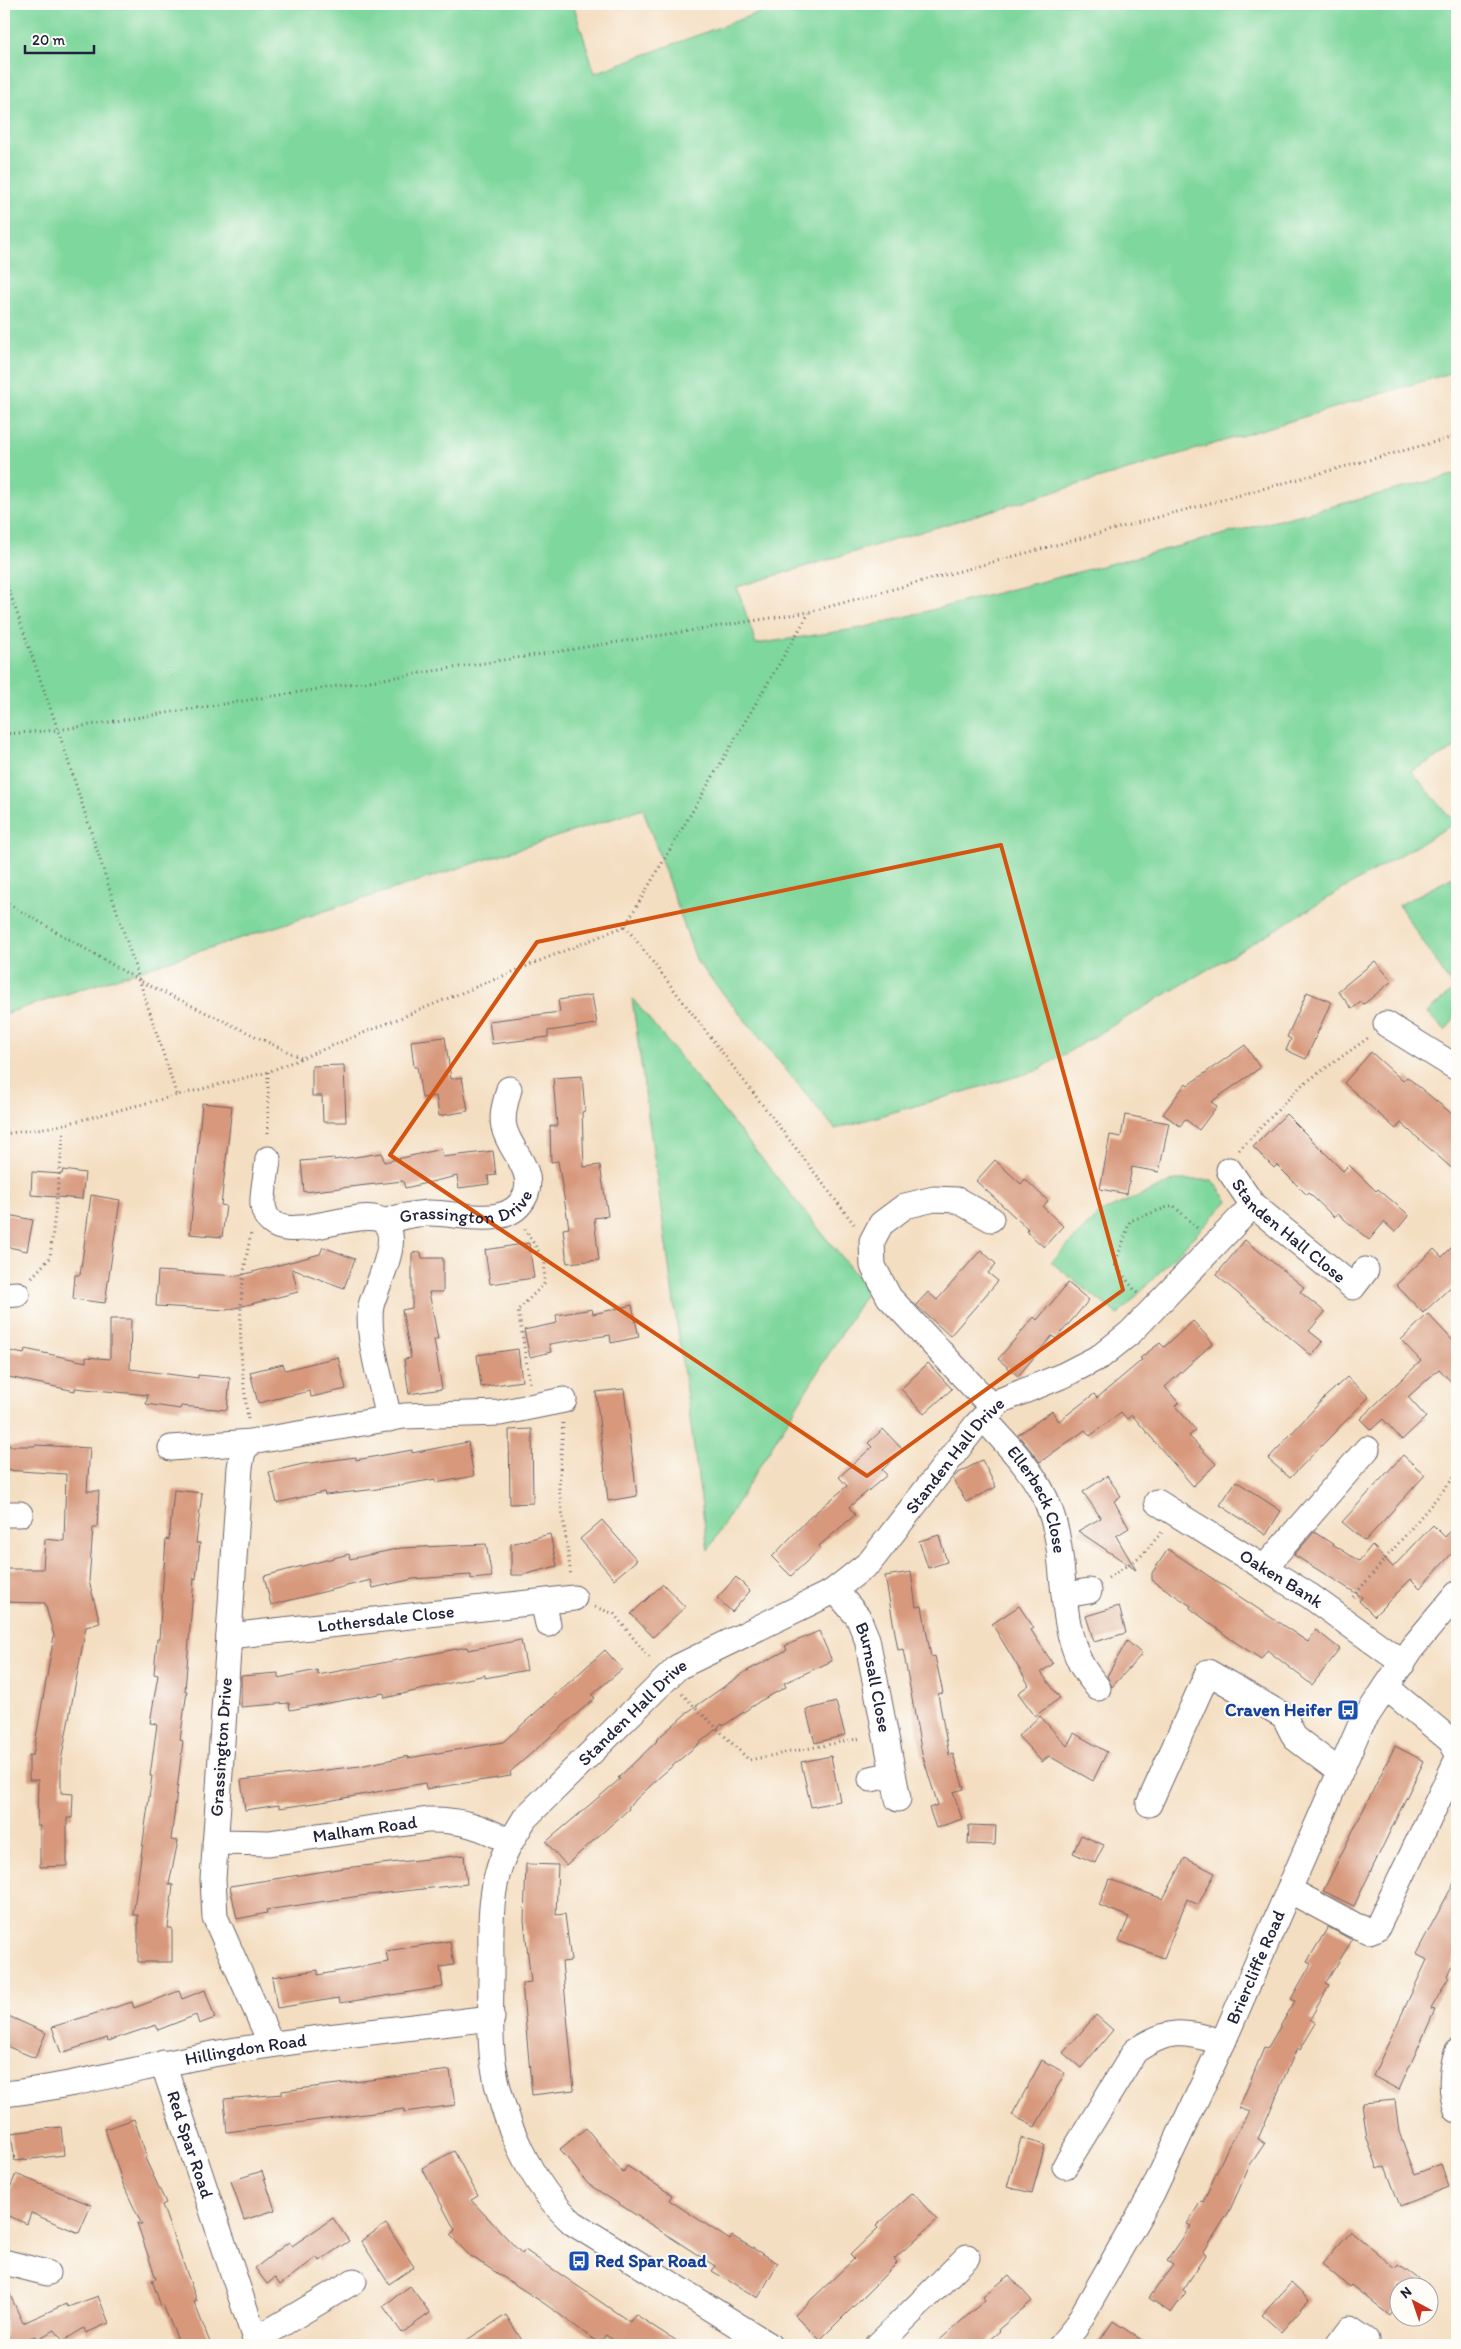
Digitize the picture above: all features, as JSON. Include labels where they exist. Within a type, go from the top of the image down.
[{"type":"street","points":[[1386,1024],[1457,1068]]},
{"type":"street","name":"Grassington Drive","points":[[263,1205],[268,1217],[276,1224],[289,1228],[372,1218],[384,1222],[397,1217],[428,1213],[490,1218],[504,1216],[514,1209],[525,1196],[528,1185],[524,1168],[504,1128],[503,1112],[509,1089]]},
{"type":"street","points":[[263,1205],[268,1159]]},
{"type":"street","name":"Standen Hall Close","points":[[1229,1170],[1253,1205],[1354,1286]]},
{"type":"street","points":[[873,1248],[872,1241],[881,1224],[905,1206],[934,1199],[957,1200],[991,1219]]},
{"type":"street","name":"Standen Hall Drive","points":[[769,2345],[740,2338],[573,2223],[555,2206],[534,2177],[503,2103],[493,2062],[491,1909],[498,1871],[510,1842],[525,1818],[678,1667],[835,1590],[870,1562],[988,1413],[1002,1400],[1064,1376],[1101,1356],[1131,1332],[1253,1205]]},
{"type":"street","name":"Grassington Drive","points":[[384,1222],[390,1232],[389,1250],[372,1306],[372,1333],[389,1419]]},
{"type":"street","name":"Ellerbeck Close","points":[[873,1248],[873,1266],[889,1297],[988,1413],[1032,1477],[1050,1509],[1059,1547],[1069,1631],[1081,1664],[1098,1688]]},
{"type":"street","points":[[172,1448],[251,1442],[404,1416],[500,1413],[564,1400]]},
{"type":"street","name":"Grassington Drive","points":[[251,1442],[243,1451],[240,1467],[213,1879],[215,1917],[271,2044]]},
{"type":"street","points":[[1264,1568],[1367,1449]]},
{"type":"street","name":"Oaken Bank","points":[[1166,1507],[1340,1616],[1403,1663]]},
{"type":"street","name":"Burnsall Close","points":[[835,1590],[858,1617],[867,1639],[885,1734],[882,1776],[898,1799]]},
{"type":"street","points":[[1065,1595],[1089,1591]]},
{"type":"street","name":"Briercliffe Road","points":[[1061,2345],[1075,2328],[1152,2193],[1223,2042],[1360,1726],[1403,1663],[1457,1594]]},
{"type":"street","name":"Lothersdale Close","points":[[228,1636],[545,1613],[574,1598]]},
{"type":"street","points":[[1150,1804],[1208,1672],[1284,1716],[1295,1738],[1340,1772]]},
{"type":"street","points":[[1386,1687],[1450,1740],[1457,1752]]},
{"type":"street","points":[[1289,1890],[1354,1925],[1369,1930],[1377,1928],[1457,1760]]},
{"type":"street","name":"Malham Road","points":[[215,1842],[268,1842],[428,1820],[450,1819],[491,1832],[510,1842]]},
{"type":"street","name":"Hillingdon Road","points":[[4,2094],[46,2089],[163,2063],[271,2044],[492,2018]]},
{"type":"street","points":[[1065,2166],[1135,2051],[1153,2039],[1172,2033],[1191,2034],[1223,2042]]},
{"type":"street","points":[[1457,2052],[1452,2079],[1452,2096],[1457,2110]]},
{"type":"street","name":"Red Spar Road","points":[[163,2063],[256,2342],[344,2293]]},
{"type":"street","points":[[878,2345],[967,2256]]},
{"type":"street","points":[[4,2262],[47,2272]]},
{"type":"path","points":[[4,734],[58,730],[809,612],[1457,436]]},
{"type":"path","points":[[4,576],[58,730],[177,1096]]},
{"type":"path","points":[[4,1134],[57,1126],[268,1072],[625,926],[809,612]]},
{"type":"path","points":[[4,900],[140,981],[302,1058]]},
{"type":"path","points":[[625,926],[873,1248]]},
{"type":"path","points":[[1229,1170],[1225,1164],[1302,1085],[1386,1024]]},
{"type":"path","points":[[268,1072],[268,1159]]},
{"type":"path","points":[[10,1295],[50,1258],[64,1130]]},
{"type":"path","points":[[251,1442],[240,1364],[242,1272],[251,1232],[263,1205]]},
{"type":"path","points":[[1152,1311],[1115,1265],[1130,1221],[1173,1205],[1215,1245]]},
{"type":"path","points":[[514,1209],[545,1262],[544,1284],[518,1310],[534,1406]]},
{"type":"path","points":[[564,1400],[559,1488],[574,1598],[614,1614],[666,1678],[749,1760],[885,1734]]},
{"type":"path","points":[[1340,1616],[1457,1474]]},
{"type":"path","points":[[1089,1591],[1140,1556],[1160,1536],[1166,1507]]},
{"type":"highlighted area","points":[[1001,845],[1123,1290],[867,1476],[390,1155],[537,942]]},
{"type":"green space","points":[[4,4],[573,4],[595,73],[782,4],[1457,4],[1457,371],[737,587],[756,644],[862,628],[1457,474],[1457,747],[1411,771],[1455,823],[1036,1071],[835,1129],[697,962],[643,809],[4,1014]]},
{"type":"green space","points":[[1457,875],[1457,1015],[1445,1031],[1427,1013],[1454,989],[1399,905]]},
{"type":"green space","points":[[632,998],[868,1290],[708,1550]]},
{"type":"green space","points":[[1176,1180],[1212,1180],[1228,1201],[1118,1315],[1051,1262],[1101,1212]]},
{"type":"building","points":[[1375,961],[1392,981],[1364,1004],[1361,1002],[1352,1009],[1338,991]]},
{"type":"building","points":[[1307,992],[1331,1002],[1306,1059],[1286,1050],[1291,1039],[1287,1037]]},
{"type":"building","points":[[592,995],[597,1024],[548,1031],[548,1037],[492,1044],[489,1021],[560,1012],[558,1000]]},
{"type":"building","points":[[445,1037],[451,1079],[462,1077],[468,1111],[439,1116],[436,1096],[422,1098],[417,1067],[414,1067],[411,1041]]},
{"type":"building","points":[[1245,1045],[1260,1068],[1211,1102],[1217,1106],[1199,1130],[1185,1119],[1180,1126],[1163,1114],[1186,1083],[1188,1085]]},
{"type":"building","points":[[1371,1052],[1403,1081],[1407,1077],[1457,1118],[1457,1173],[1401,1123],[1396,1129],[1344,1083]]},
{"type":"building","points":[[344,1065],[346,1122],[323,1122],[322,1096],[312,1096],[312,1066]]},
{"type":"building","points":[[582,1076],[585,1111],[582,1112],[584,1167],[600,1165],[608,1216],[594,1218],[599,1260],[567,1263],[563,1229],[569,1228],[558,1161],[551,1162],[550,1126],[557,1126],[553,1078]]},
{"type":"building","points":[[202,1103],[232,1106],[221,1205],[226,1206],[222,1237],[190,1234]]},
{"type":"building","points":[[1286,1114],[1343,1171],[1349,1165],[1376,1191],[1378,1189],[1409,1215],[1395,1232],[1384,1222],[1369,1240],[1338,1214],[1334,1217],[1309,1193],[1307,1195],[1277,1165],[1274,1168],[1253,1147]]},
{"type":"building","points":[[1125,1115],[1169,1123],[1159,1172],[1132,1167],[1127,1194],[1100,1189],[1110,1135],[1121,1137]]},
{"type":"building","points":[[441,1149],[443,1157],[493,1151],[496,1175],[488,1176],[489,1184],[459,1188],[457,1176],[405,1188],[403,1181],[304,1192],[301,1161],[334,1158],[334,1160],[382,1153],[384,1162]]},
{"type":"building","points":[[995,1160],[1021,1184],[1025,1179],[1048,1201],[1043,1207],[1063,1226],[1044,1247],[1026,1231],[1028,1229],[976,1181]]},
{"type":"building","points":[[63,1170],[85,1173],[82,1199],[31,1195],[32,1172],[62,1174]]},
{"type":"building","points":[[91,1195],[120,1200],[105,1303],[73,1299],[75,1275],[80,1275]]},
{"type":"building","points":[[4,1214],[33,1220],[27,1251],[4,1246]]},
{"type":"building","points":[[1245,1240],[1304,1287],[1300,1292],[1325,1312],[1309,1331],[1323,1342],[1312,1356],[1216,1275]]},
{"type":"building","points":[[1457,1242],[1457,1281],[1423,1313],[1396,1285],[1434,1249],[1442,1257]]},
{"type":"building","points":[[529,1243],[534,1278],[490,1284],[485,1250]]},
{"type":"building","points":[[323,1247],[355,1259],[344,1288],[292,1269],[298,1292],[227,1310],[156,1306],[158,1271],[238,1276],[320,1254]]},
{"type":"building","points":[[981,1250],[996,1264],[988,1273],[998,1281],[950,1336],[916,1305],[928,1292],[937,1300]]},
{"type":"building","points":[[421,1252],[422,1258],[443,1258],[443,1292],[429,1292],[438,1339],[434,1339],[442,1389],[409,1394],[404,1359],[411,1358],[402,1310],[412,1308],[412,1253]]},
{"type":"building","points":[[1068,1283],[1089,1300],[1056,1339],[1052,1336],[1018,1376],[998,1359],[1034,1317],[1037,1320]]},
{"type":"building","points":[[632,1305],[639,1337],[611,1343],[610,1335],[549,1344],[551,1352],[530,1357],[524,1330],[557,1323],[556,1315],[592,1309],[593,1314]]},
{"type":"building","points":[[1428,1314],[1457,1345],[1457,1388],[1439,1369],[1408,1397],[1426,1417],[1402,1440],[1383,1419],[1371,1430],[1360,1419],[1421,1361],[1401,1340]]},
{"type":"building","points":[[110,1319],[131,1319],[130,1369],[198,1378],[198,1375],[230,1378],[227,1410],[181,1406],[180,1409],[146,1404],[148,1395],[75,1388],[75,1391],[4,1376],[4,1350],[24,1354],[25,1349],[86,1362],[86,1357],[110,1359]]},
{"type":"building","points":[[1193,1321],[1213,1343],[1165,1387],[1179,1403],[1175,1406],[1196,1430],[1189,1436],[1216,1464],[1193,1486],[1132,1415],[1127,1419],[1121,1412],[1090,1436],[1085,1430],[1040,1462],[1018,1435],[1052,1411],[1059,1421],[1094,1394],[1097,1398],[1142,1360],[1140,1358],[1160,1343],[1164,1347]]},
{"type":"building","points":[[518,1349],[522,1381],[481,1387],[477,1355]]},
{"type":"building","points":[[338,1357],[346,1389],[311,1397],[310,1391],[258,1403],[250,1372],[283,1364],[285,1370]]},
{"type":"building","points":[[928,1363],[952,1389],[924,1414],[901,1389]]},
{"type":"building","points":[[1347,1377],[1369,1397],[1290,1478],[1268,1459],[1324,1398]]},
{"type":"building","points":[[624,1389],[637,1496],[608,1501],[596,1392]]},
{"type":"building","points":[[532,1429],[533,1503],[510,1504],[509,1430]]},
{"type":"building","points":[[883,1429],[903,1450],[882,1470],[887,1475],[849,1507],[855,1515],[819,1546],[821,1548],[791,1576],[772,1557],[809,1518],[847,1486],[839,1477],[872,1447],[868,1443]]},
{"type":"building","points":[[468,1442],[474,1476],[436,1483],[436,1479],[377,1489],[325,1495],[324,1492],[277,1503],[269,1472],[303,1464],[356,1457],[356,1460],[412,1450],[412,1453]]},
{"type":"building","points":[[35,1445],[90,1448],[87,1491],[99,1491],[97,1528],[93,1528],[89,1581],[100,1623],[86,1627],[61,1761],[61,1793],[73,1794],[72,1818],[67,1818],[67,1866],[40,1867],[40,1826],[37,1826],[38,1780],[29,1780],[29,1755],[33,1755],[54,1636],[45,1603],[4,1602],[4,1569],[43,1569],[45,1539],[64,1541],[66,1474],[4,1470],[4,1446]]},
{"type":"building","points":[[1403,1455],[1425,1475],[1365,1541],[1342,1522]]},
{"type":"building","points":[[982,1460],[996,1487],[966,1502],[953,1478]]},
{"type":"building","points":[[1107,1476],[1121,1496],[1114,1501],[1129,1528],[1116,1536],[1136,1570],[1078,1531],[1101,1518],[1083,1492]]},
{"type":"building","points":[[1236,1481],[1281,1511],[1266,1535],[1220,1505]]},
{"type":"building","points":[[174,1490],[202,1493],[196,1543],[200,1543],[196,1579],[194,1578],[185,1691],[187,1691],[180,1740],[183,1741],[171,1840],[178,1841],[169,1884],[173,1885],[168,1928],[172,1928],[172,1962],[138,1962],[138,1915],[133,1915],[152,1776],[150,1776],[157,1724],[150,1723],[158,1675],[154,1674],[157,1639],[159,1639],[166,1539],[169,1540]]},
{"type":"building","points":[[602,1520],[637,1560],[614,1579],[580,1539]]},
{"type":"building","points":[[1457,1523],[1457,1548],[1420,1588],[1411,1579],[1374,1616],[1359,1601],[1362,1597],[1294,1555],[1314,1532],[1359,1561],[1372,1545],[1393,1567],[1433,1525],[1445,1537]]},
{"type":"building","points":[[550,1534],[557,1566],[523,1575],[511,1575],[511,1544]]},
{"type":"building","points":[[939,1535],[947,1562],[928,1568],[919,1541]]},
{"type":"building","points":[[486,1544],[492,1577],[471,1579],[471,1575],[413,1579],[373,1588],[371,1580],[271,1605],[264,1576],[349,1554],[350,1559],[401,1548]]},
{"type":"building","points":[[1168,1549],[1308,1642],[1316,1630],[1340,1649],[1312,1685],[1267,1650],[1261,1659],[1232,1640],[1190,1608],[1191,1606],[1152,1580],[1152,1573]]},
{"type":"building","points":[[911,1572],[916,1607],[922,1606],[931,1657],[935,1656],[943,1693],[938,1694],[949,1755],[953,1754],[964,1789],[953,1792],[962,1819],[936,1828],[929,1808],[938,1805],[922,1754],[903,1649],[898,1650],[885,1576]]},
{"type":"building","points":[[736,1577],[750,1591],[732,1612],[717,1598]]},
{"type":"building","points":[[663,1584],[685,1607],[653,1637],[631,1614]]},
{"type":"building","points":[[1019,1606],[1034,1628],[1031,1630],[1053,1664],[1041,1672],[1060,1698],[1035,1716],[1018,1693],[1029,1685],[992,1624]]},
{"type":"building","points":[[1119,1606],[1126,1633],[1094,1642],[1086,1616]]},
{"type":"building","points":[[819,1631],[832,1661],[784,1683],[786,1687],[760,1701],[723,1726],[722,1724],[663,1774],[628,1807],[629,1809],[566,1865],[546,1842],[620,1779],[618,1778],[656,1740],[689,1711],[745,1672],[787,1650],[785,1646]]},
{"type":"building","points":[[521,1640],[527,1670],[485,1678],[485,1675],[385,1698],[384,1693],[290,1710],[289,1703],[241,1707],[241,1676],[278,1673],[278,1678],[317,1670],[318,1675],[467,1647],[468,1650]]},
{"type":"building","points":[[1127,1641],[1142,1654],[1112,1687],[1107,1676]]},
{"type":"building","points":[[605,1650],[622,1669],[592,1695],[595,1698],[510,1772],[511,1776],[426,1789],[425,1783],[328,1801],[279,1808],[279,1805],[245,1810],[241,1780],[360,1766],[408,1756],[408,1758],[503,1742]]},
{"type":"building","points":[[836,1702],[845,1735],[815,1743],[806,1710]]},
{"type":"building","points":[[1040,1716],[1067,1746],[1074,1733],[1107,1752],[1093,1781],[1049,1756],[1042,1762],[1018,1736]]},
{"type":"building","points":[[1395,1746],[1424,1761],[1354,1906],[1323,1891]]},
{"type":"building","points":[[831,1756],[840,1801],[811,1807],[801,1762]]},
{"type":"building","points":[[969,1825],[996,1826],[995,1845],[968,1844]]},
{"type":"building","points":[[1081,1835],[1104,1845],[1095,1863],[1073,1853]]},
{"type":"building","points":[[464,1855],[467,1884],[360,1896],[266,1910],[267,1913],[237,1919],[230,1886],[344,1868]]},
{"type":"building","points":[[1185,1858],[1215,1873],[1198,1905],[1187,1899],[1164,1958],[1119,1941],[1129,1917],[1099,1905],[1109,1879],[1163,1899]]},
{"type":"building","points":[[526,1864],[558,1865],[556,1915],[565,1914],[571,1961],[562,1962],[574,2090],[532,2095],[522,1983],[531,1982],[524,1920]]},
{"type":"building","points":[[1457,1877],[1457,1953],[1447,1976],[1449,1977],[1431,2009],[1435,2010],[1399,2090],[1373,2076],[1427,1960],[1416,1954]]},
{"type":"building","points":[[1328,1927],[1352,1940],[1325,1984],[1329,1986],[1310,2019],[1316,2023],[1300,2050],[1297,2048],[1258,2139],[1265,2143],[1250,2165],[1229,2212],[1203,2253],[1206,2255],[1183,2290],[1186,2292],[1171,2313],[1149,2298],[1173,2265],[1167,2261],[1191,2226],[1187,2224],[1201,2201],[1203,2202],[1228,2147],[1250,2112],[1239,2108],[1264,2048],[1267,2049],[1295,2001],[1291,1999],[1311,1964],[1307,1962]]},
{"type":"building","points":[[450,1941],[454,1965],[440,1967],[443,1987],[340,2003],[339,1998],[277,2008],[272,1977],[318,1970],[318,1975],[388,1962],[386,1951]]},
{"type":"building","points":[[205,1990],[215,2018],[199,2024],[196,2015],[158,2030],[156,2025],[108,2041],[107,2038],[61,2053],[52,2027],[132,2002],[134,2008],[179,1991],[182,1999]]},
{"type":"building","points":[[4,2014],[46,2033],[35,2058],[4,2045]]},
{"type":"building","points":[[1096,2015],[1113,2030],[1081,2068],[1063,2053]]},
{"type":"building","points":[[1042,2060],[1065,2073],[1035,2127],[1012,2115]]},
{"type":"building","points":[[450,2070],[455,2105],[404,2112],[404,2109],[227,2132],[224,2099],[282,2094],[282,2091]]},
{"type":"building","points":[[1395,2100],[1399,2132],[1415,2174],[1441,2164],[1449,2187],[1400,2206],[1385,2166],[1378,2169],[1367,2139],[1362,2103]]},
{"type":"building","points":[[134,2119],[147,2157],[145,2158],[166,2203],[162,2205],[197,2301],[194,2302],[211,2345],[180,2345],[163,2305],[161,2306],[152,2280],[156,2279],[137,2223],[142,2225],[123,2184],[105,2129]]},
{"type":"building","points":[[61,2127],[64,2155],[15,2161],[11,2133]]},
{"type":"building","points":[[586,2128],[623,2173],[627,2166],[672,2195],[669,2200],[730,2240],[732,2236],[778,2263],[758,2298],[712,2271],[715,2266],[588,2184],[560,2149]]},
{"type":"building","points":[[1021,2138],[1045,2145],[1032,2193],[1007,2187]]},
{"type":"building","points":[[454,2151],[478,2196],[471,2200],[522,2254],[525,2250],[630,2322],[635,2314],[682,2345],[620,2345],[606,2335],[600,2344],[545,2304],[469,2255],[450,2235],[455,2230],[422,2168]]},
{"type":"building","points":[[262,2171],[275,2210],[244,2220],[231,2181]]},
{"type":"building","points":[[16,2174],[91,2205],[79,2233],[31,2213],[27,2224],[4,2214],[4,2202]]},
{"type":"building","points":[[913,2193],[937,2220],[894,2259],[897,2263],[820,2340],[795,2315],[854,2259],[850,2255],[878,2228],[876,2226]]},
{"type":"building","points":[[333,2218],[349,2241],[319,2261],[317,2257],[280,2285],[275,2278],[267,2284],[255,2268],[289,2242],[292,2246]]},
{"type":"building","points":[[386,2224],[414,2267],[389,2284],[361,2241]]},
{"type":"building","points":[[1351,2231],[1396,2269],[1399,2265],[1414,2276],[1388,2276],[1388,2314],[1351,2285],[1349,2287],[1322,2264]]},
{"type":"building","points":[[1009,2275],[1032,2301],[999,2329],[1000,2331],[983,2345],[934,2345],[985,2300],[983,2297]]},
{"type":"building","points":[[4,2282],[23,2323],[66,2304],[68,2307],[98,2296],[109,2323],[86,2333],[84,2328],[63,2341],[55,2330],[37,2339],[35,2336],[11,2345],[4,2345],[6,2331]]},
{"type":"building","points":[[1291,2283],[1309,2300],[1281,2332],[1262,2315]]},
{"type":"building","points":[[410,2286],[430,2313],[402,2333],[383,2306]]},
{"type":"building","points":[[506,2315],[525,2345],[459,2345]]},
{"type":"building","points":[[1113,2321],[1149,2345],[1097,2345]]},
{"type":"place","name":"Craven Heifer","points":[[1348,1710]]},
{"type":"place","name":"Red Spar Road","points":[[579,2261]]}]
